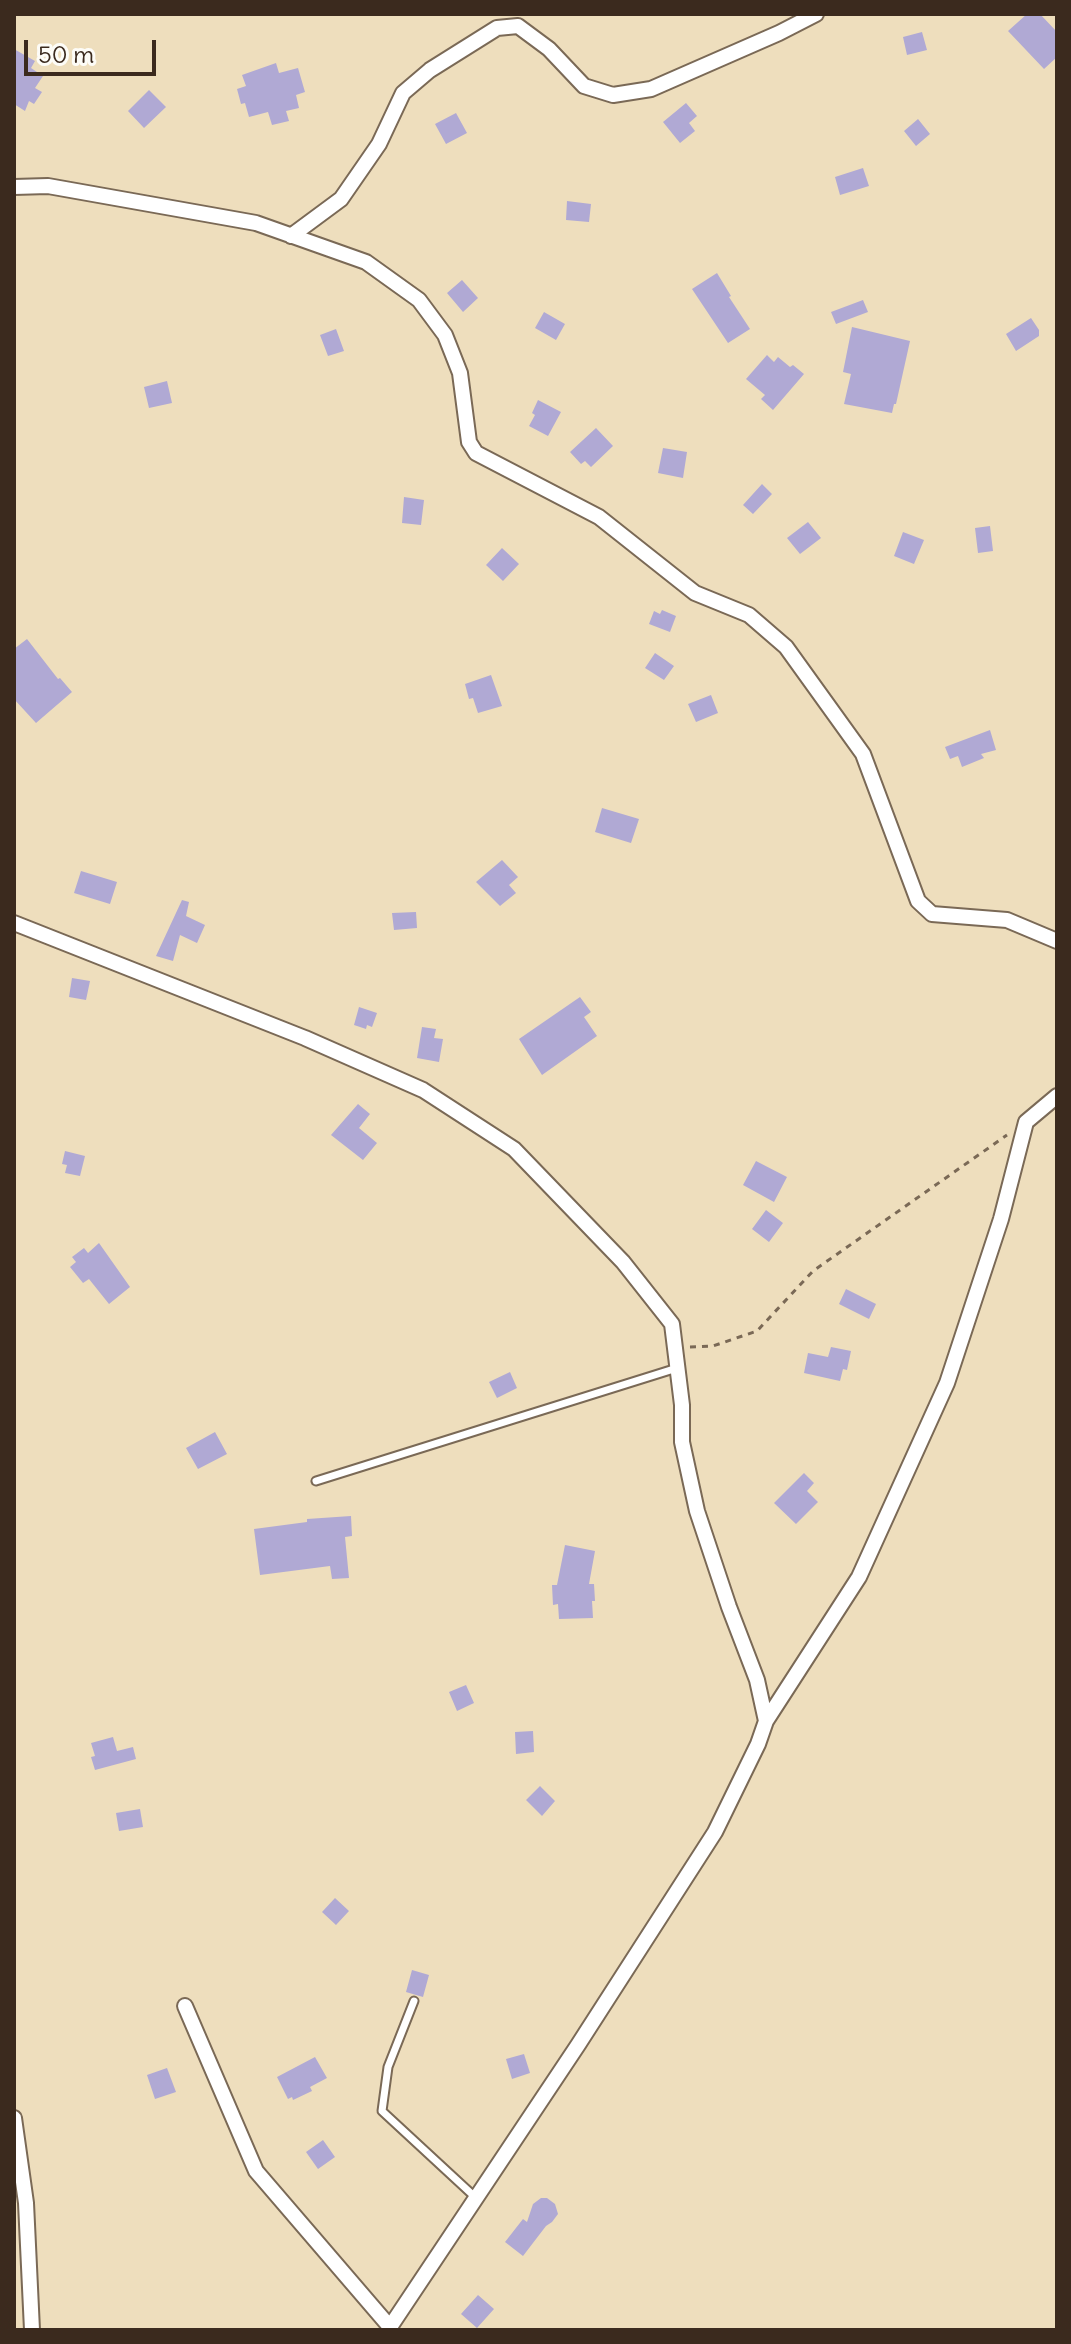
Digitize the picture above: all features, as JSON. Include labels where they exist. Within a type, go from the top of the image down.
[{"type":"street","points":[[291,236],[341,199],[379,144],[403,93],[430,70],[497,28],[518,26],[549,49],[584,86],[613,95],[651,89],[816,14]]},
{"type":"street","points":[[14,187],[48,186],[256,223],[366,262],[419,300],[445,335],[460,373],[469,442],[476,453],[599,517],[695,593],[749,615],[786,647],[863,754],[918,901],[932,914],[1007,920],[1057,941]]},
{"type":"street","points":[[14,923],[305,1038],[423,1090],[514,1149],[623,1262],[672,1324],[682,1405],[682,1442],[697,1511],[757,1680],[766,1721]]},
{"type":"street","points":[[185,2006],[256,2171],[389,2329],[715,1832],[766,1721],[859,1577],[947,1383],[1001,1219],[1026,1122],[1057,1096]]},
{"type":"street","points":[[14,2118],[26,2203],[32,2330]]},
{"type":"lane","points":[[316,1481],[677,1368]]},
{"type":"lane","points":[[414,2001],[388,2067],[382,2111],[476,2197]]},
{"type":"path","points":[[675,1348],[713,1346],[757,1331],[813,1271],[1026,1122]]},
{"type":"building","points":[[1027,14],[1040,14],[1057,32],[1057,57],[1044,69],[1008,31]]},
{"type":"building","points":[[922,32],[927,50],[907,55],[903,37]]},
{"type":"building","points":[[14,49],[35,61],[31,68],[43,76],[35,88],[42,92],[34,104],[29,101],[25,111],[14,104]]},
{"type":"building","points":[[276,63],[279,73],[298,68],[305,92],[296,95],[299,108],[286,111],[289,121],[272,125],[268,112],[249,117],[237,89],[246,86],[242,75]]},
{"type":"building","points":[[149,90],[166,107],[144,128],[128,111]]},
{"type":"building","points":[[686,103],[697,116],[689,123],[695,131],[680,143],[663,122]]},
{"type":"building","points":[[456,113],[467,133],[446,144],[435,124]]},
{"type":"building","points":[[918,119],[930,134],[916,146],[904,131]]},
{"type":"building","points":[[863,168],[869,186],[840,195],[835,177]]},
{"type":"building","points":[[567,201],[591,204],[589,222],[566,220]]},
{"type":"building","points":[[717,273],[750,329],[728,343],[692,289]]},
{"type":"building","points":[[462,280],[478,298],[463,312],[447,293]]},
{"type":"building","points":[[863,300],[868,312],[836,324],[831,312]]},
{"type":"building","points":[[544,312],[565,324],[556,340],[535,328]]},
{"type":"building","points":[[1031,318],[1039,330],[1039,336],[1016,351],[1006,334]]},
{"type":"building","points":[[852,327],[910,341],[892,413],[844,404],[851,374],[843,372]]},
{"type":"building","points":[[336,329],[344,351],[328,356],[320,335]]},
{"type":"building","points":[[767,355],[774,362],[778,357],[804,374],[773,410],[761,399],[765,395],[746,379]]},
{"type":"building","points":[[167,381],[172,403],[149,408],[144,387]]},
{"type":"building","points":[[538,400],[561,412],[548,436],[529,426]]},
{"type":"building","points":[[596,428],[613,446],[591,467],[585,461],[581,464],[570,452]]},
{"type":"building","points":[[663,448],[687,452],[683,478],[658,473]]},
{"type":"building","points":[[762,484],[772,494],[753,514],[743,505]]},
{"type":"building","points":[[404,497],[424,500],[421,525],[402,523]]},
{"type":"building","points":[[808,522],[821,538],[800,554],[787,538]]},
{"type":"building","points":[[990,526],[993,551],[978,553],[975,528]]},
{"type":"building","points":[[903,532],[924,540],[914,564],[894,556]]},
{"type":"building","points":[[502,548],[519,564],[503,581],[486,565]]},
{"type":"building","points":[[662,610],[676,616],[670,632],[649,624],[654,611],[660,614]]},
{"type":"building","points":[[27,639],[72,692],[36,723],[14,699],[14,649]]},
{"type":"building","points":[[655,653],[674,666],[664,680],[645,668]]},
{"type":"building","points":[[491,675],[502,706],[478,713],[473,698],[469,699],[465,684]]},
{"type":"building","points":[[711,695],[718,713],[696,722],[688,704]]},
{"type":"building","points":[[990,730],[996,750],[981,754],[984,758],[962,767],[958,756],[950,759],[945,747]]},
{"type":"building","points":[[602,808],[639,819],[631,843],[595,832]]},
{"type":"building","points":[[502,860],[518,877],[509,885],[516,893],[500,906],[476,882]]},
{"type":"building","points":[[81,871],[117,882],[110,904],[74,893]]},
{"type":"building","points":[[182,900],[189,902],[186,916],[205,925],[197,943],[180,935],[173,961],[156,956]]},
{"type":"building","points":[[416,912],[417,928],[394,930],[392,913]]},
{"type":"building","points":[[72,978],[90,981],[86,1000],[69,997]]},
{"type":"building","points":[[580,997],[591,1012],[584,1017],[597,1036],[542,1075],[519,1039]]},
{"type":"building","points":[[359,1007],[377,1013],[372,1027],[367,1025],[366,1029],[354,1025]]},
{"type":"building","points":[[422,1027],[436,1029],[434,1038],[443,1039],[439,1062],[417,1058]]},
{"type":"building","points":[[358,1104],[370,1114],[359,1128],[377,1143],[363,1160],[331,1135]]},
{"type":"building","points":[[65,1151],[85,1156],[80,1176],[65,1173],[67,1165],[62,1164]]},
{"type":"building","points":[[756,1161],[787,1177],[774,1202],[743,1185]]},
{"type":"building","points":[[766,1210],[783,1223],[769,1242],[752,1229]]},
{"type":"building","points":[[99,1243],[130,1287],[109,1304],[89,1279],[83,1283],[70,1267],[76,1262],[72,1257],[84,1248],[88,1253]]},
{"type":"building","points":[[846,1289],[876,1304],[869,1319],[839,1304]]},
{"type":"building","points":[[831,1347],[851,1351],[847,1370],[843,1369],[840,1381],[804,1373],[808,1353],[828,1357]]},
{"type":"building","points":[[510,1372],[517,1388],[497,1398],[489,1382]]},
{"type":"building","points":[[215,1432],[227,1454],[198,1469],[186,1448]]},
{"type":"building","points":[[804,1473],[814,1483],[807,1491],[818,1502],[796,1524],[774,1503]]},
{"type":"building","points":[[351,1516],[352,1536],[345,1537],[349,1578],[332,1579],[330,1566],[260,1575],[254,1529],[307,1522],[307,1519]]},
{"type":"building","points":[[565,1545],[595,1551],[589,1584],[594,1584],[593,1618],[559,1619],[558,1604],[553,1605],[552,1585],[557,1585]]},
{"type":"building","points":[[466,1685],[474,1703],[457,1711],[449,1692]]},
{"type":"building","points":[[533,1731],[534,1752],[516,1754],[515,1732]]},
{"type":"building","points":[[113,1737],[117,1751],[133,1747],[136,1759],[95,1770],[91,1743]]},
{"type":"building","points":[[540,1786],[555,1801],[542,1816],[526,1800]]},
{"type":"building","points":[[140,1809],[143,1827],[119,1831],[116,1813]]},
{"type":"building","points":[[335,1898],[349,1911],[336,1925],[322,1912]]},
{"type":"building","points":[[412,1970],[429,1975],[423,1997],[406,1992]]},
{"type":"building","points":[[524,2054],[530,2073],[512,2079],[506,2059]]},
{"type":"building","points":[[315,2057],[327,2078],[310,2087],[312,2091],[293,2100],[292,2097],[288,2099],[277,2077]]},
{"type":"building","points":[[167,2068],[176,2092],[155,2099],[147,2075]]},
{"type":"building","points":[[323,2140],[335,2157],[318,2169],[306,2152]]},
{"type":"building","points":[[541,2198],[555,2204],[558,2214],[523,2256],[505,2242],[523,2219],[527,2222],[533,2204]]},
{"type":"building","points":[[478,2295],[494,2309],[477,2328],[461,2314]]}]
